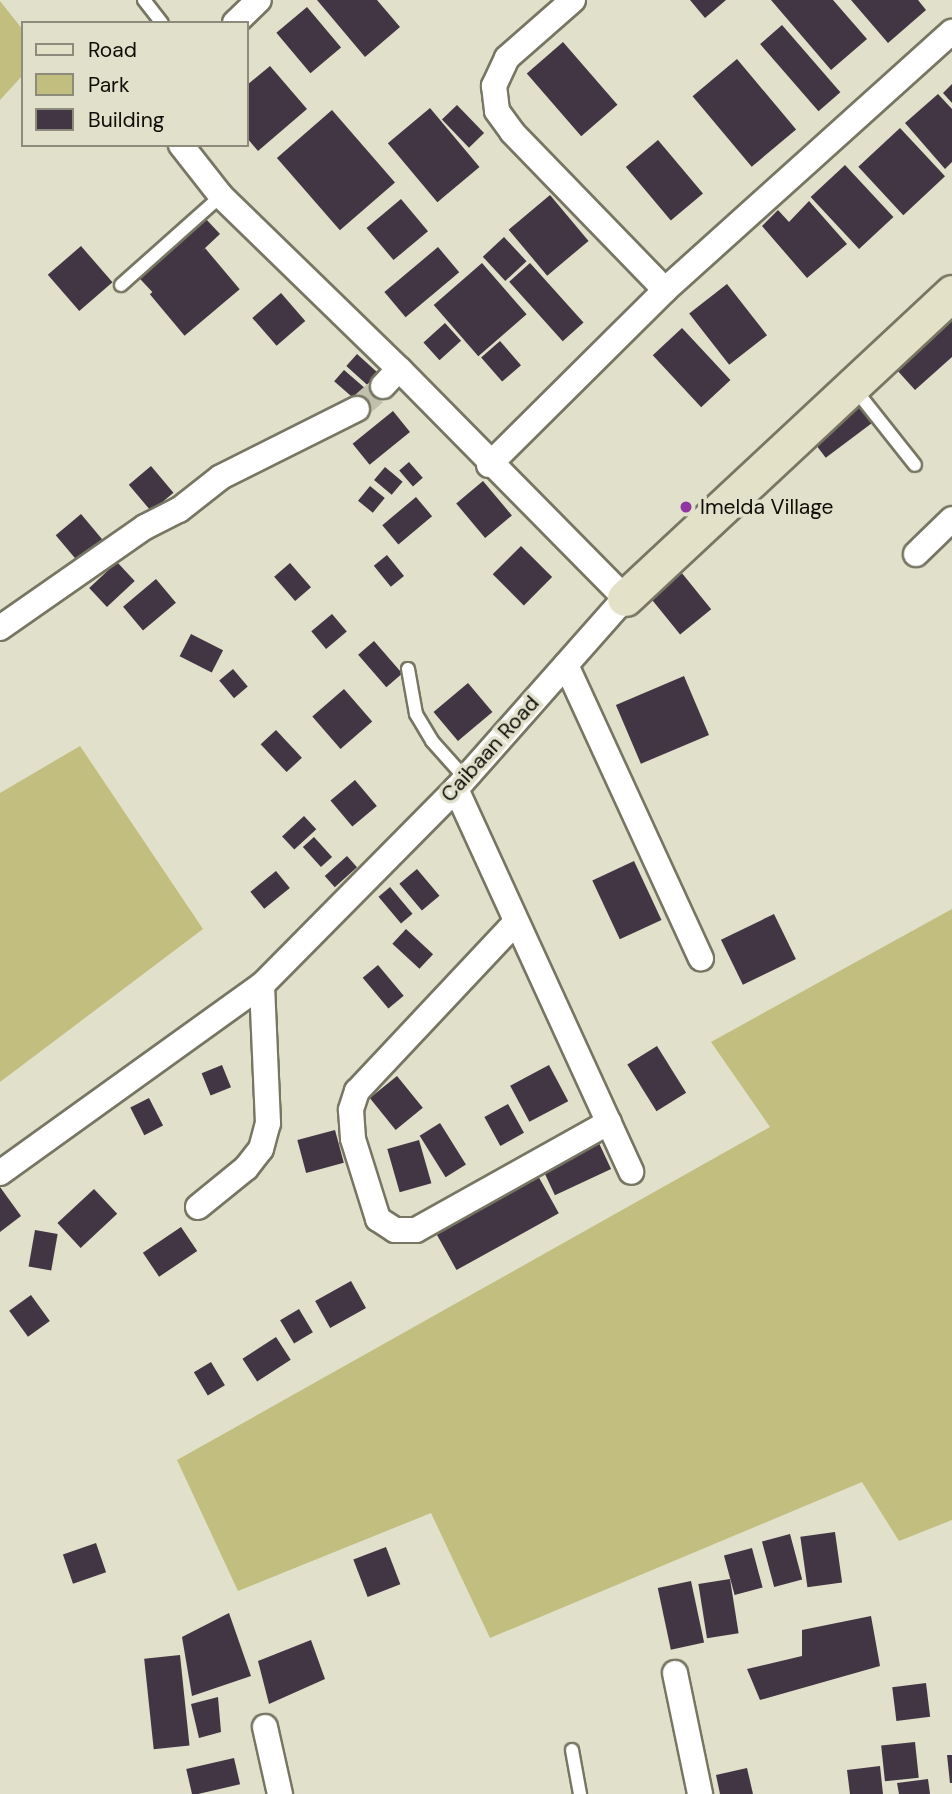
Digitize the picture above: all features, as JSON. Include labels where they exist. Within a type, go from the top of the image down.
[{"type":"street","points":[[237,21],[259,0]]},
{"type":"street","points":[[573,0],[507,58],[494,86],[497,111],[512,132],[665,290]]},
{"type":"street","points":[[489,465],[665,290],[952,32]]},
{"type":"street","points":[[183,147],[221,196],[391,377],[489,465],[625,598]]},
{"type":"street","name":"Caibaan Road","points":[[0,1172],[262,985],[461,784],[625,598],[952,293]]},
{"type":"street","points":[[0,628],[145,527],[179,510],[221,477],[357,409]]},
{"type":"street","points":[[916,554],[952,519]]},
{"type":"street","points":[[566,665],[701,958]]},
{"type":"street","points":[[461,784],[515,923],[631,1172]]},
{"type":"street","points":[[515,923],[357,1091],[351,1110],[352,1139],[378,1219],[395,1230],[416,1230],[609,1122]]},
{"type":"street","points":[[198,1207],[246,1168],[261,1149],[268,1123],[262,985]]},
{"type":"street","points":[[675,1674],[700,1794]]},
{"type":"street","points":[[265,1727],[280,1794]]},
{"type":"lane","points":[[144,0],[160,21]]},
{"type":"lane","points":[[121,285],[221,196]]},
{"type":"lane","points":[[852,385],[915,465]]},
{"type":"lane","points":[[408,669],[416,714],[461,784]]},
{"type":"lane","points":[[572,1750],[580,1794]]},
{"type":"green space","points":[[0,1],[21,27],[21,77],[0,100]]},
{"type":"green space","points":[[80,746],[203,929],[0,1082],[0,793]]},
{"type":"green space","points":[[952,909],[952,1520],[899,1541],[862,1482],[490,1638],[431,1513],[238,1591],[177,1460],[770,1127],[711,1042]]},
{"type":"building","points":[[317,0],[377,0],[400,27],[365,57]]},
{"type":"building","points":[[690,0],[726,0],[705,18]]},
{"type":"building","points":[[771,0],[833,0],[867,39],[831,70]]},
{"type":"building","points":[[851,0],[918,0],[926,10],[888,43]]},
{"type":"building","points":[[307,7],[341,48],[310,73],[276,33]]},
{"type":"building","points":[[782,25],[840,92],[819,111],[760,44]]},
{"type":"building","points":[[563,42],[617,105],[581,136],[527,73]]},
{"type":"building","points":[[737,59],[796,129],[752,167],[693,96]]},
{"type":"building","points":[[270,66],[307,109],[258,151],[248,139],[248,84]]},
{"type":"building","points":[[952,84],[952,103],[943,93]]},
{"type":"building","points":[[938,94],[952,109],[952,162],[945,169],[905,123]]},
{"type":"building","points":[[457,105],[484,133],[469,148],[442,120]]},
{"type":"building","points":[[430,108],[479,167],[437,202],[388,143]]},
{"type":"building","points":[[332,110],[395,182],[340,230],[277,158]]},
{"type":"building","points":[[900,128],[945,176],[903,215],[858,167]]},
{"type":"building","points":[[658,140],[703,194],[671,221],[626,167]]},
{"type":"building","points":[[845,165],[893,217],[859,249],[811,197]]},
{"type":"building","points":[[550,195],[589,241],[547,276],[509,230]]},
{"type":"building","points":[[401,199],[428,231],[394,260],[367,228]]},
{"type":"building","points":[[809,201],[847,244],[807,278],[762,226],[778,210],[789,222]]},
{"type":"building","points":[[205,218],[220,234],[155,295],[140,279]]},
{"type":"building","points":[[504,237],[527,261],[505,281],[483,257]]},
{"type":"building","points":[[81,246],[112,282],[79,311],[48,275]]},
{"type":"building","points":[[438,247],[459,272],[406,317],[384,292]]},
{"type":"building","points":[[205,248],[240,289],[185,336],[150,294]]},
{"type":"building","points":[[482,263],[527,314],[478,356],[434,305]]},
{"type":"building","points":[[530,263],[584,322],[563,341],[509,282]]},
{"type":"building","points":[[727,284],[767,335],[729,365],[689,314]]},
{"type":"building","points":[[281,293],[305,321],[277,346],[252,318]]},
{"type":"building","points":[[952,320],[952,357],[915,390],[896,369]]},
{"type":"building","points":[[445,323],[461,341],[440,360],[423,342]]},
{"type":"building","points":[[682,328],[730,380],[701,407],[653,355]]},
{"type":"building","points":[[500,341],[521,365],[502,382],[481,357]]},
{"type":"building","points":[[357,354],[378,373],[367,385],[346,366]]},
{"type":"building","points":[[344,370],[365,388],[355,400],[334,381]]},
{"type":"building","points":[[854,399],[872,423],[826,458],[808,434]]},
{"type":"building","points":[[393,411],[410,432],[370,465],[353,444]]},
{"type":"building","points":[[409,462],[423,478],[413,486],[399,471]]},
{"type":"building","points":[[151,466],[173,493],[151,511],[129,485]]},
{"type":"building","points":[[385,467],[403,482],[392,495],[374,480]]},
{"type":"building","points":[[483,481],[512,515],[485,538],[456,503]]},
{"type":"building","points":[[370,486],[385,498],[373,513],[358,501]]},
{"type":"building","points":[[416,497],[432,516],[398,544],[382,525]]},
{"type":"building","points":[[81,514],[107,545],[81,566],[56,535]]},
{"type":"building","points":[[521,546],[552,577],[524,605],[493,574]]},
{"type":"building","points":[[387,555],[404,576],[391,587],[374,566]]},
{"type":"building","points":[[117,562],[135,581],[107,607],[89,588]]},
{"type":"building","points":[[290,563],[311,587],[295,601],[274,577]]},
{"type":"building","points":[[681,572],[711,609],[680,634],[650,597]]},
{"type":"building","points":[[156,579],[176,603],[143,630],[123,607]]},
{"type":"building","points":[[332,614],[347,632],[326,649],[311,631]]},
{"type":"building","points":[[191,634],[223,650],[212,673],[180,656]]},
{"type":"building","points":[[374,641],[402,673],[386,687],[358,655]]},
{"type":"building","points":[[233,669],[248,687],[234,698],[219,681]]},
{"type":"building","points":[[684,676],[709,735],[641,764],[616,705]]},
{"type":"building","points":[[468,683],[492,712],[458,741],[434,712]]},
{"type":"building","points":[[344,689],[372,721],[341,749],[312,717]]},
{"type":"building","points":[[276,730],[302,758],[287,772],[261,744]]},
{"type":"building","points":[[355,780],[377,806],[352,827],[330,801]]},
{"type":"building","points":[[304,816],[316,829],[294,850],[282,836]]},
{"type":"building","points":[[314,837],[332,857],[321,867],[303,847]]},
{"type":"building","points":[[347,856],[357,867],[335,887],[325,876]]},
{"type":"building","points":[[634,861],[661,920],[620,939],[592,880]]},
{"type":"building","points":[[417,869],[439,896],[422,911],[399,884]]},
{"type":"building","points":[[276,871],[290,888],[264,909],[250,892]]},
{"type":"building","points":[[390,887],[412,914],[401,923],[379,897]]},
{"type":"building","points":[[774,914],[796,959],[743,985],[721,940]]},
{"type":"building","points":[[406,929],[433,954],[419,969],[392,944]]},
{"type":"building","points":[[378,965],[404,996],[388,1008],[363,978]]},
{"type":"building","points":[[657,1046],[686,1093],[656,1111],[627,1065]]},
{"type":"building","points":[[222,1065],[231,1087],[211,1095],[202,1073]]},
{"type":"building","points":[[549,1065],[568,1101],[529,1122],[510,1086]]},
{"type":"building","points":[[397,1076],[423,1108],[396,1130],[370,1098]]},
{"type":"building","points":[[149,1098],[163,1126],[144,1135],[130,1108]]},
{"type":"building","points":[[508,1104],[524,1133],[500,1146],[484,1117]]},
{"type":"building","points":[[440,1123],[466,1165],[446,1177],[420,1136]]},
{"type":"building","points":[[335,1130],[344,1163],[306,1173],[297,1140]]},
{"type":"building","points":[[419,1140],[431,1183],[400,1192],[387,1149]]},
{"type":"building","points":[[598,1141],[611,1169],[555,1195],[542,1167]]},
{"type":"building","points":[[537,1174],[559,1213],[456,1270],[435,1231]]},
{"type":"building","points":[[0,1187],[21,1216],[0,1232]]},
{"type":"building","points":[[94,1189],[117,1214],[81,1248],[57,1223]]},
{"type":"building","points":[[181,1227],[197,1251],[159,1277],[143,1253]]},
{"type":"building","points":[[35,1230],[58,1234],[51,1270],[29,1266]]},
{"type":"building","points":[[351,1281],[366,1308],[330,1328],[315,1301]]},
{"type":"building","points":[[31,1295],[50,1321],[28,1337],[9,1311]]},
{"type":"building","points":[[299,1309],[313,1332],[294,1343],[280,1320]]},
{"type":"building","points":[[276,1337],[291,1360],[257,1381],[242,1359]]},
{"type":"building","points":[[211,1362],[225,1385],[208,1395],[194,1372]]},
{"type":"building","points":[[835,1532],[842,1583],[807,1587],[800,1537]]},
{"type":"building","points":[[790,1534],[802,1579],[774,1587],[762,1542]]},
{"type":"building","points":[[96,1543],[106,1572],[73,1584],[63,1554]]},
{"type":"building","points":[[386,1547],[400,1584],[368,1597],[353,1560]]},
{"type":"building","points":[[752,1548],[763,1588],[735,1595],[724,1556]]},
{"type":"building","points":[[730,1579],[739,1633],[707,1638],[698,1584]]},
{"type":"building","points":[[691,1581],[704,1643],[671,1650],[658,1588]]},
{"type":"building","points":[[229,1613],[251,1676],[192,1696],[182,1637]]},
{"type":"building","points":[[871,1616],[880,1666],[760,1700],[747,1669],[802,1656],[802,1630]]},
{"type":"building","points":[[311,1640],[325,1679],[269,1704],[258,1661]]},
{"type":"building","points":[[180,1655],[190,1746],[154,1749],[144,1659]]},
{"type":"building","points":[[926,1683],[930,1717],[896,1721],[892,1687]]},
{"type":"building","points":[[218,1697],[221,1732],[199,1738],[191,1704]]},
{"type":"building","points":[[915,1742],[919,1778],[885,1781],[881,1746]]},
{"type":"building","points":[[947,1755],[952,1755],[952,1783],[950,1783]]},
{"type":"building","points":[[234,1758],[240,1784],[192,1794],[186,1769]]},
{"type":"building","points":[[880,1766],[883,1794],[850,1794],[847,1770]]},
{"type":"building","points":[[747,1768],[753,1794],[720,1794],[716,1775]]},
{"type":"building","points":[[928,1779],[930,1794],[899,1794],[897,1783]]},
{"type":"tunnel","points":[[357,409],[383,386]]},
{"type":"place","name":"Imelda Village","points":[[686,507]]}]
